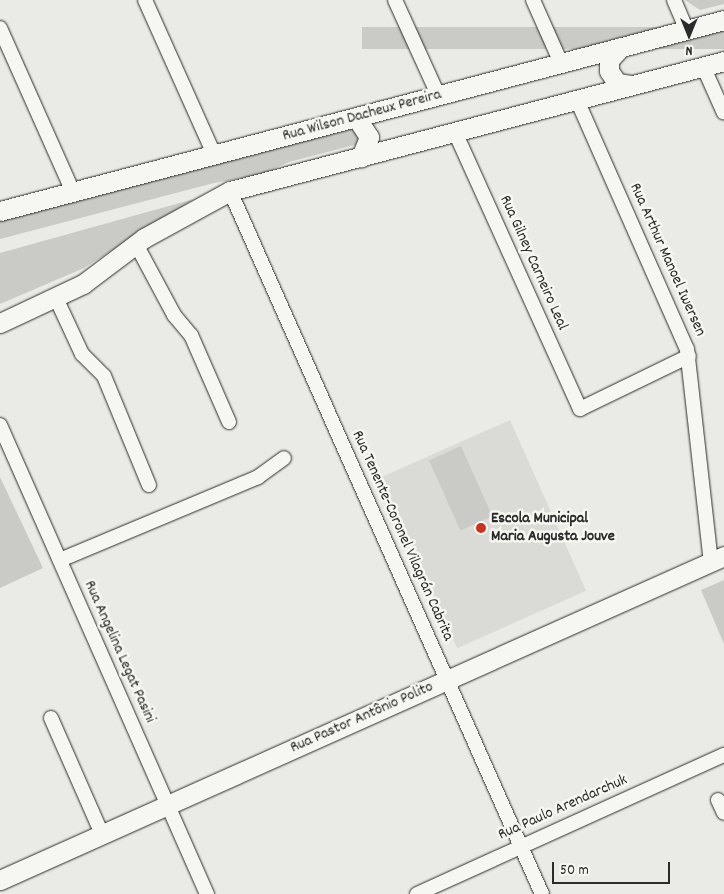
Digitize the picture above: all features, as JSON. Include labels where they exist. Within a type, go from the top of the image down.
[{"type":"main road","name":"Rua Wilson Dacheux Pereira","points":[[0,211],[724,20]]},
{"type":"main road","points":[[621,48],[609,60],[609,71],[618,83],[631,86]]},
{"type":"main road","points":[[0,323],[56,298],[89,280],[136,244],[230,192],[724,61]]},
{"type":"main road","points":[[356,117],[369,137],[361,157]]},
{"type":"main road","name":"Rua Pastor Antônio Polito","points":[[0,880],[717,559]]},
{"type":"street","points":[[146,0],[214,154]]},
{"type":"street","points":[[396,0],[438,95]]},
{"type":"street","points":[[532,0],[561,63]]},
{"type":"street","points":[[674,0],[687,30]]},
{"type":"street","points":[[0,28],[73,192]]},
{"type":"street","points":[[703,66],[724,112]]},
{"type":"street","name":"Rua Arthur Manoel Iwersen","points":[[577,100],[690,356],[717,559]]},
{"type":"street","name":"Rua Gilney Carneiro Leal","points":[[455,132],[580,409],[690,356]]},
{"type":"street","name":"Rua Tenente-Coronel Vilagrán Cabrita","points":[[230,192],[542,894]]},
{"type":"street","points":[[136,244],[174,315],[192,335],[229,422]]},
{"type":"street","points":[[56,298],[82,354],[104,376],[149,485]]},
{"type":"street","name":"Rua Angelina Legat Pasini","points":[[0,425],[207,894]]},
{"type":"street","points":[[60,560],[258,477],[284,458]]},
{"type":"street","points":[[51,718],[102,834]]},
{"type":"street","name":"Rua Paulo Arendarchuk","points":[[417,894],[724,755]]},
{"type":"shaded area","points":[[685,0],[724,0],[724,4],[700,10]]},
{"type":"shaded area","points":[[362,27],[724,27],[724,49],[362,49]]},
{"type":"shaded area","points":[[353,126],[360,139],[358,144],[289,162],[263,174],[214,183],[0,239],[0,219]]},
{"type":"shaded area","points":[[194,199],[84,268],[0,304],[0,253]]},
{"type":"shaded area","name":"Escola Municipal Maria Augusta Jouve","points":[[510,420],[586,591],[457,648],[381,477]]},
{"type":"shaded area","points":[[461,446],[492,516],[460,531],[429,460]]},
{"type":"shaded area","points":[[0,477],[43,568],[0,588]]},
{"type":"shaded area","points":[[724,580],[724,644],[701,590]]},
{"type":"place","name":"Escola Municipal Maria Augusta Jouve","points":[[481,528]]}]
